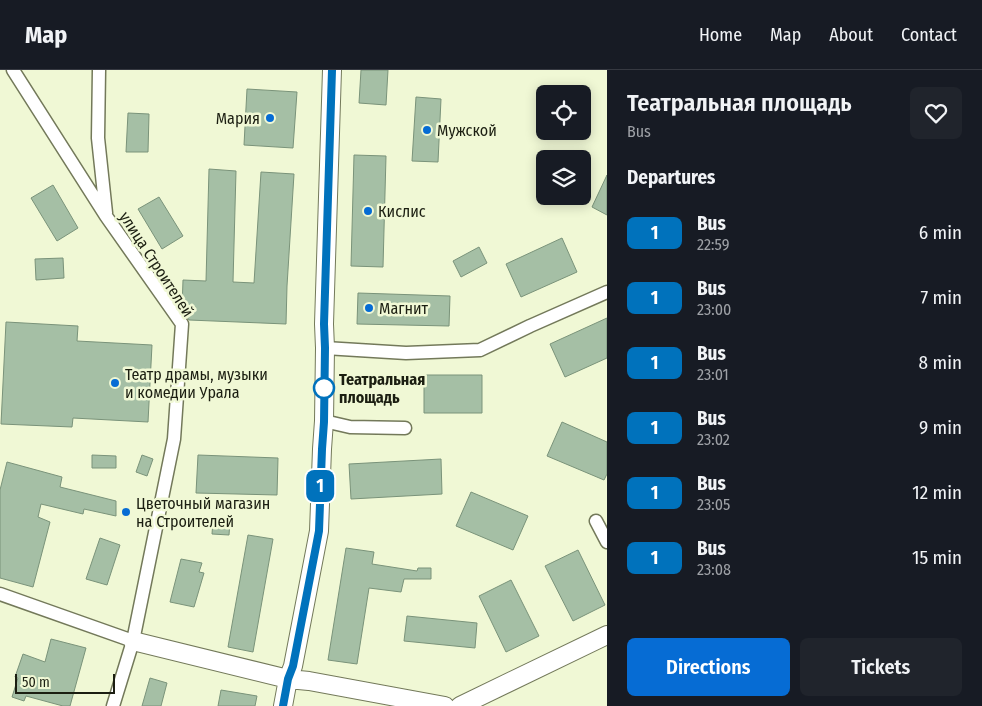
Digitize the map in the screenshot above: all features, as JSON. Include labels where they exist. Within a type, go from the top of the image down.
[{"type":"main road","points":[[283,706],[288,679],[293,666],[319,531],[324,422],[324,324],[332,70]]},
{"type":"main road","points":[[460,706],[607,635]]},
{"type":"main road","points":[[133,641],[288,679],[309,681],[445,706]]},
{"type":"street","name":"улица Строителей","points":[[13,70],[106,216],[182,324],[174,439],[133,641],[113,706]]},
{"type":"street","points":[[99,70],[98,138],[106,216]]},
{"type":"street","points":[[325,348],[406,352],[480,350],[607,292]]},
{"type":"street","points":[[324,422],[350,427],[405,428]]},
{"type":"street","points":[[596,521],[607,542]]},
{"type":"street","points":[[0,594],[133,641]]},
{"type":"building","points":[[361,70],[388,70],[386,105],[359,103]]},
{"type":"building","name":"Мария","points":[[247,89],[297,92],[293,148],[244,145]]},
{"type":"building","name":"Мужской","points":[[416,97],[441,99],[438,162],[412,161]]},
{"type":"building","points":[[128,113],[149,114],[148,152],[126,152]]},
{"type":"building","name":"Кислис","points":[[354,155],[386,156],[383,267],[351,266]]},
{"type":"building","points":[[209,169],[236,171],[233,282],[254,283],[261,172],[294,174],[286,324],[189,320],[182,309],[183,280],[206,281]]},
{"type":"building","points":[[607,175],[607,215],[592,207]]},
{"type":"building","points":[[53,185],[78,228],[57,241],[31,198]]},
{"type":"building","points":[[159,197],[183,236],[162,249],[138,209]]},
{"type":"building","points":[[562,238],[577,272],[521,297],[506,264]]},
{"type":"building","points":[[479,247],[487,263],[461,277],[453,261]]},
{"type":"building","points":[[63,258],[64,278],[36,280],[35,259]]},
{"type":"building","points":[[358,293],[450,296],[449,326],[357,324]]},
{"type":"building","points":[[607,318],[607,358],[565,377],[550,344]]},
{"type":"building","points":[[6,322],[78,326],[77,341],[152,345],[148,422],[73,418],[72,427],[1,424]]},
{"type":"building","points":[[424,375],[482,375],[482,413],[424,413]]},
{"type":"building","points":[[562,422],[607,442],[607,474],[604,480],[547,456]]},
{"type":"building","points":[[92,455],[116,456],[116,468],[92,468]]},
{"type":"building","points":[[142,455],[153,459],[147,476],[136,472]]},
{"type":"building","points":[[198,455],[278,458],[277,495],[196,493]]},
{"type":"building","points":[[441,459],[442,494],[351,499],[349,464]]},
{"type":"building","points":[[7,462],[62,477],[60,487],[116,501],[116,516],[84,509],[83,514],[41,504],[38,517],[50,522],[33,587],[0,578],[0,490]]},
{"type":"building","points":[[471,492],[528,516],[513,550],[456,526]]},
{"type":"building","points":[[213,520],[230,521],[229,535],[212,534]]},
{"type":"building","points":[[248,535],[273,539],[253,652],[228,647]]},
{"type":"building","points":[[100,538],[120,545],[107,585],[86,579]]},
{"type":"building","points":[[346,548],[374,552],[372,564],[417,571],[418,568],[431,568],[431,579],[404,579],[401,592],[369,588],[357,664],[328,660]]},
{"type":"building","points":[[578,550],[605,605],[573,621],[545,566]]},
{"type":"building","points":[[181,559],[202,563],[199,572],[204,573],[194,607],[170,602]]},
{"type":"building","points":[[511,580],[539,636],[506,652],[479,596]]},
{"type":"building","points":[[407,616],[477,623],[475,648],[404,641]]},
{"type":"building","points":[[51,639],[86,648],[70,706],[63,706],[26,696],[24,701],[12,697],[18,678],[15,677],[23,654],[45,662]]},
{"type":"building","points":[[150,678],[167,683],[161,706],[142,706]]},
{"type":"building","points":[[221,690],[257,696],[255,706],[218,706]]},
{"type":"bus line","name":"1","points":[[283,706],[288,679],[293,666],[319,531],[324,422],[324,324],[332,70]]},
{"type":"place","name":"Мария","points":[[270,118]]},
{"type":"place","name":"Мужской","points":[[427,130]]},
{"type":"place","name":"Кислис","points":[[368,211]]},
{"type":"place","name":"Магнит","points":[[369,308]]},
{"type":"place","name":"Театр драмы, музыки и комедии Урала","points":[[115,383]]},
{"type":"place","name":"Театральная площадь","points":[[324,388]]},
{"type":"place","name":"Цветочный магазин на Строителей","points":[[126,512]]}]
